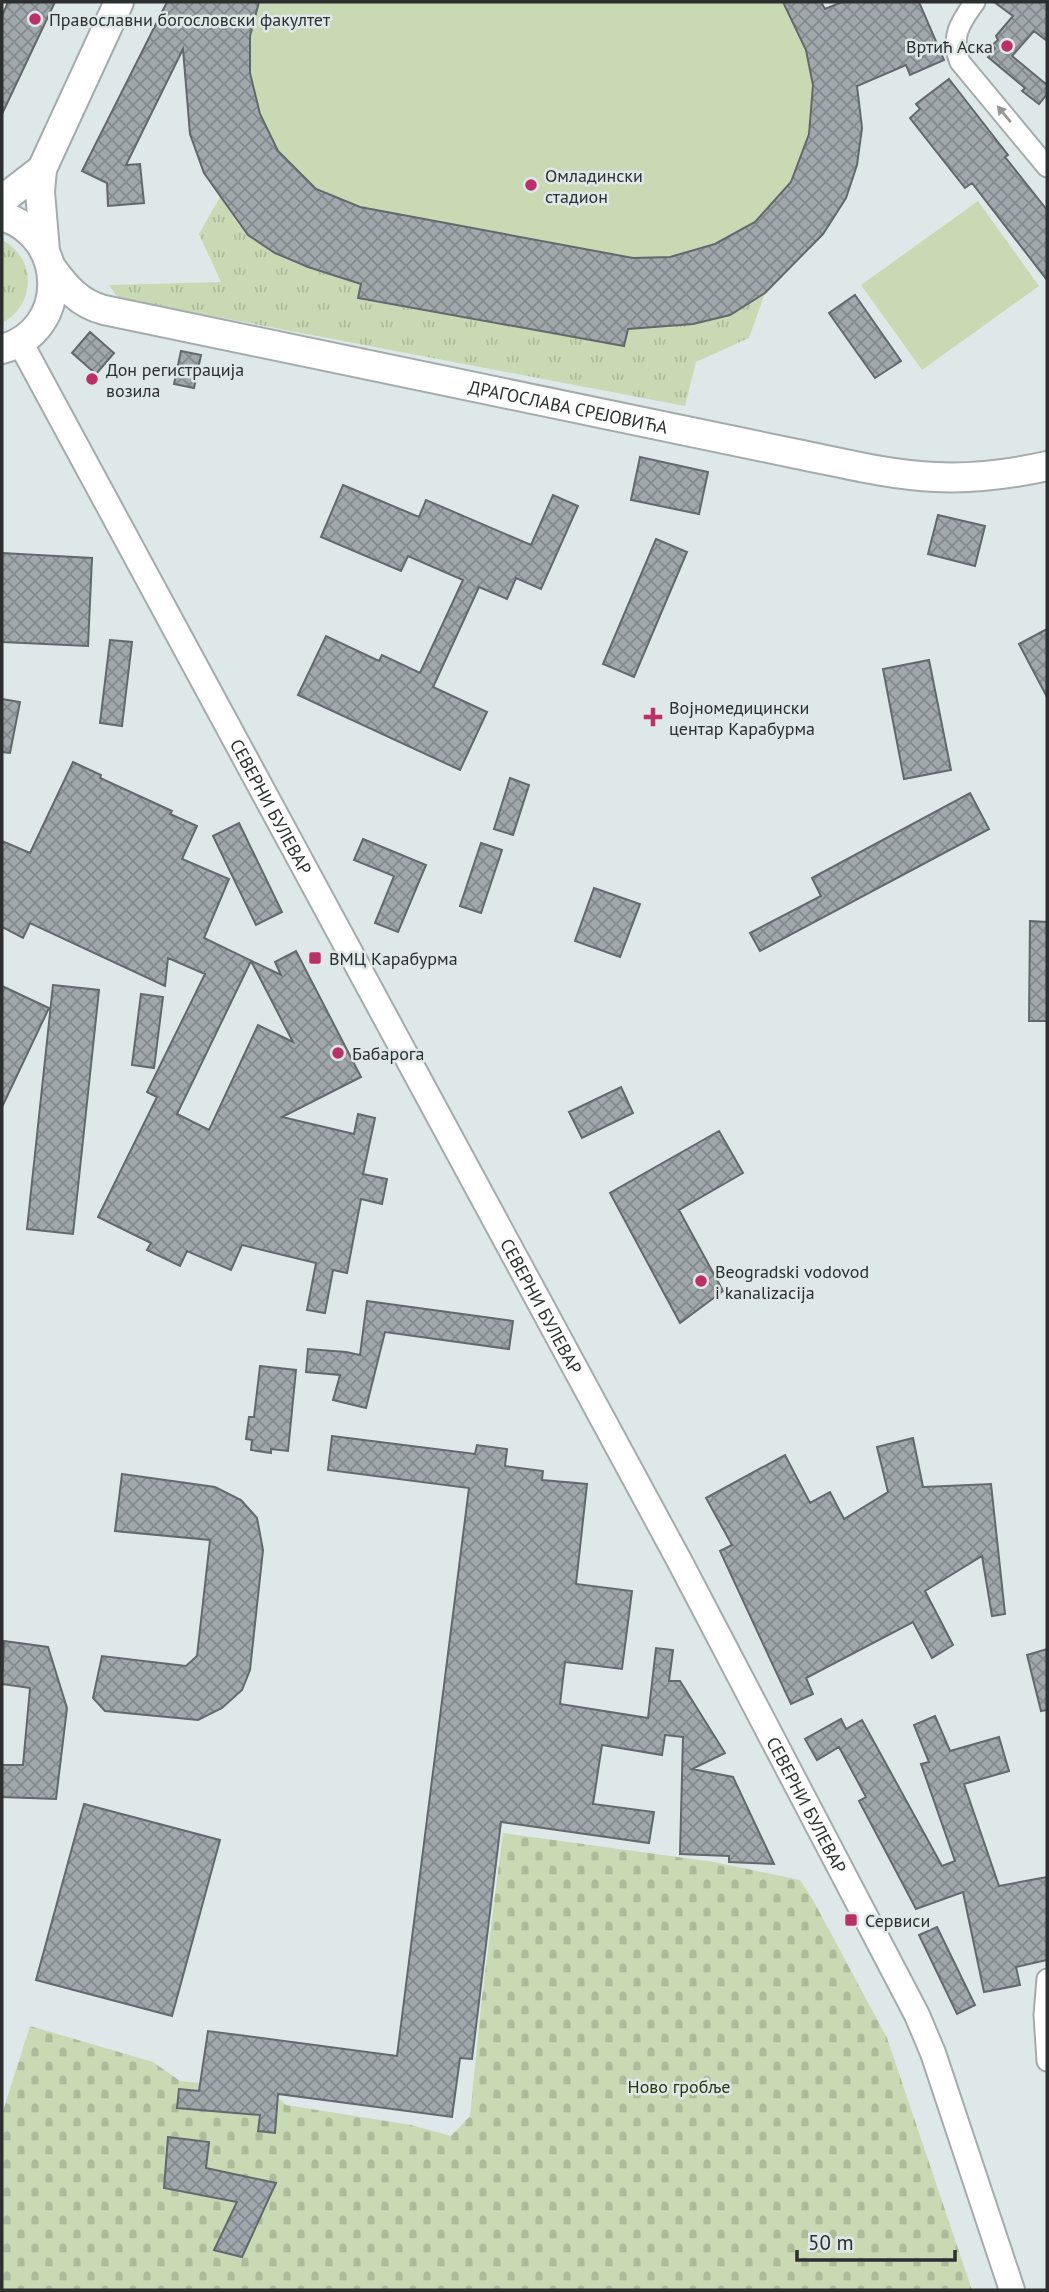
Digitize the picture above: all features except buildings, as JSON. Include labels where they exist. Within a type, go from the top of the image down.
[{"type":"main road","points":[[11,345],[41,321],[51,295],[40,192],[41,169],[119,2]]},
{"type":"main road","points":[[2,200],[41,169]]},
{"type":"main road","name":"ДРАГОСЛАВА СРЕЈОВИЋА","points":[[2,216],[26,228],[70,291],[92,307]]},
{"type":"main road","name":"ДРАГОСЛАВА СРЕЈОВИЋА","points":[[41,321],[65,311],[92,307],[677,430],[893,472],[953,478],[1020,472],[1047,466]]},
{"type":"street","points":[[975,2],[957,29],[956,52],[960,62],[1047,167]]},
{"type":"street","name":"СЕВЕРНИ БУЛЕВАР","points":[[11,345],[674,1549],[917,2015],[933,2053],[1012,2290]]},
{"type":"street","points":[[1047,1979],[1044,2015],[1047,2061]]},
{"type":"green space","name":"Омладински стадион","points":[[231,2],[821,2],[831,17],[857,165],[846,198],[823,234],[765,293],[730,315],[693,324],[629,329],[624,346],[358,298],[361,282],[308,267],[275,253],[248,235],[204,173],[222,28]]},
{"type":"green space","points":[[220,197],[242,228],[262,246],[303,266],[362,282],[358,298],[624,346],[628,329],[765,293],[749,338],[696,362],[685,406],[118,298],[109,285],[221,282],[199,234]]},
{"type":"green space","points":[[978,201],[1039,286],[922,370],[861,285]]},
{"type":"green space","points":[[2,240],[22,258],[28,282],[21,305],[2,323]]},
{"type":"green space","name":"Ново гробље","points":[[503,1833],[714,1862],[800,1880],[887,2038],[972,2290],[2,2290],[2,2114],[30,2026],[153,2062],[180,2081],[271,2091],[286,2105],[411,2125],[451,2136],[470,2116]]},
{"type":"place","name":"Православни богословски факултет","points":[[35,19]]},
{"type":"place","name":"Вртић Аска","points":[[1007,46]]},
{"type":"place","name":"Омладински стадион","points":[[531,185]]},
{"type":"place","name":"Дон регистрација возила","points":[[92,379]]},
{"type":"place","name":"Војномедицински центар Карабурма","points":[[653,717]]},
{"type":"place","name":"ВМЦ Карабурма","points":[[315,958]]},
{"type":"place","name":"Бабарога","points":[[338,1053]]},
{"type":"place","name":"Beogradski vodovod i kanalizacija","points":[[701,1281]]},
{"type":"place","name":"Сервиси","points":[[851,1920]]}]
